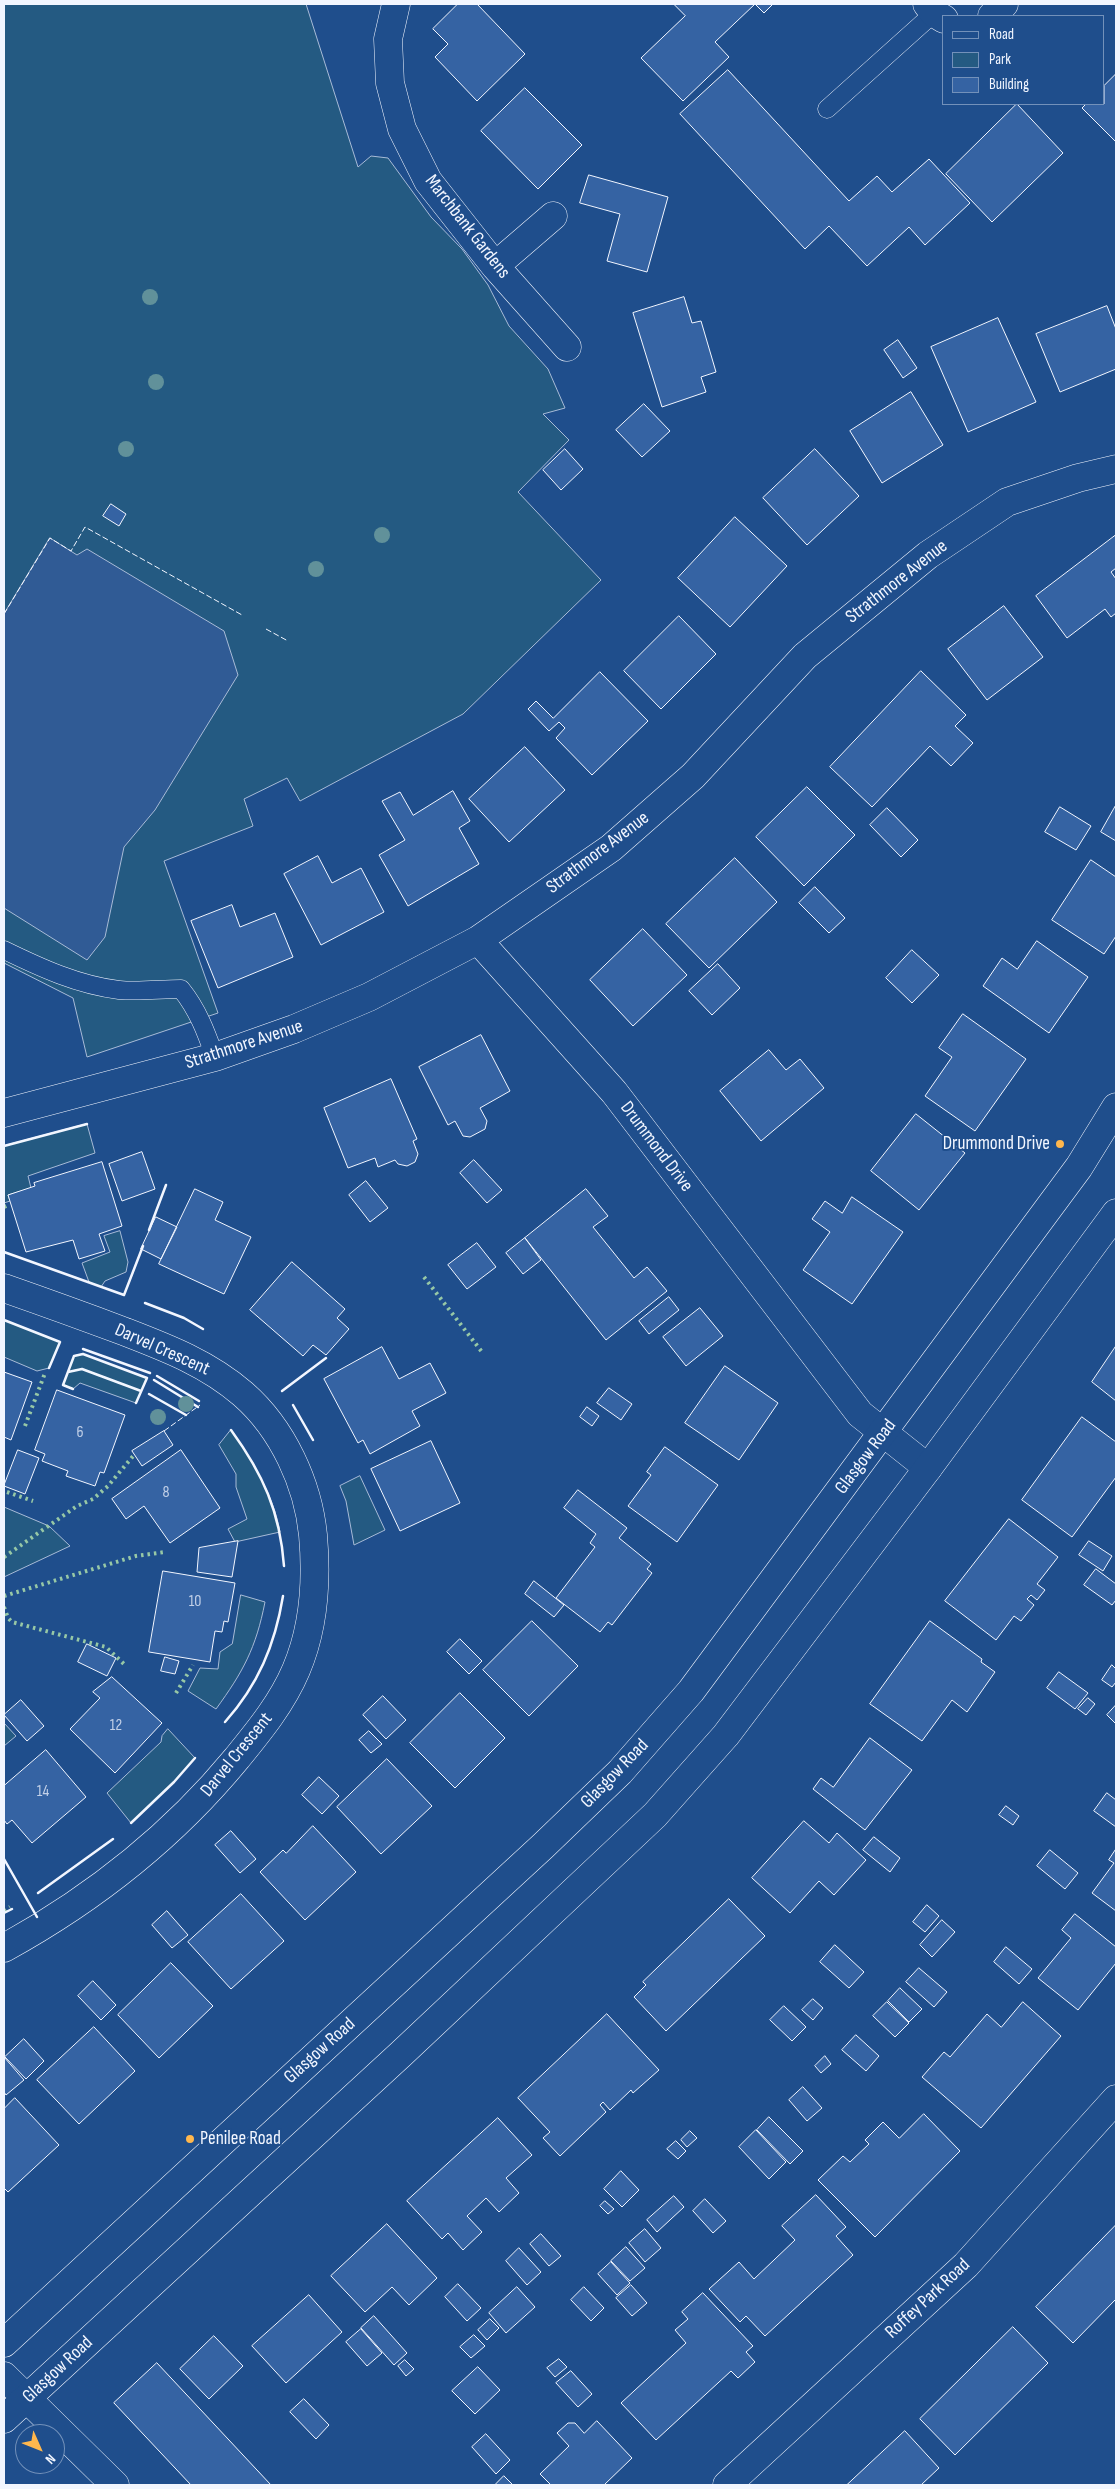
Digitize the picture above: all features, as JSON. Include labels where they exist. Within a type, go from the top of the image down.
[{"type":"street","name":"Marchbank Gardens","points":[[396,4],[388,39],[390,83],[402,129],[428,181],[495,266],[567,347]]},
{"type":"street","points":[[993,15],[1004,4]]},
{"type":"street","points":[[495,266],[553,216]]},
{"type":"street","name":"Strathmore Avenue","points":[[4,1113],[215,1057],[294,1029],[369,998],[478,940],[611,848],[693,776],[805,656],[928,555],[1007,502],[1078,478],[1116,469]]},
{"type":"street","name":"Drummond Drive","points":[[478,940],[614,1092],[860,1414],[928,1468]]},
{"type":"street","name":"Glasgow Road","points":[[4,2343],[536,1853],[620,1772],[691,1691],[883,1434],[1080,1167],[1116,1108]]},
{"type":"street","name":"Glasgow Road","points":[[4,2419],[394,2061],[655,1815],[726,1735],[928,1468],[1116,1213]]},
{"type":"street","name":"Darvel Crescent","points":[[4,1288],[89,1318],[192,1358],[215,1372],[243,1395],[264,1417],[277,1436],[301,1483],[310,1509],[316,1564],[310,1626],[296,1670],[267,1722],[189,1813],[146,1852],[94,1893],[42,1927],[4,1948]]},
{"type":"street","name":"Roffey Park Road","points":[[727,2485],[966,2265],[1116,2099]]},
{"type":"street","points":[[4,2376],[115,2485]]},
{"type":"lane","points":[[826,109],[935,12]]},
{"type":"lane","points":[[4,950],[40,968],[78,982],[120,990],[181,989],[194,1005],[215,1057]]},
{"type":"green space","points":[[4,4],[306,4],[358,167],[371,156],[388,158],[431,217],[462,249],[488,285],[509,326],[548,369],[565,408],[543,414],[569,440],[518,492],[601,580],[463,714],[300,801],[287,778],[244,799],[253,826],[164,861],[218,1013],[87,1057],[73,998],[4,963]]},
{"type":"green space","points":[[87,1124],[95,1153],[28,1176],[31,1188],[8,1195],[10,1201],[4,1203],[4,1146]]},
{"type":"green space","points":[[120,1231],[128,1262],[126,1272],[105,1281],[101,1287],[89,1282],[82,1263],[110,1252],[104,1236]]},
{"type":"green space","points":[[4,1320],[60,1342],[49,1368],[37,1371],[4,1357]]},
{"type":"green space","points":[[83,1354],[147,1378],[136,1403],[80,1383],[73,1389],[63,1385],[74,1356]]},
{"type":"green space","points":[[231,1430],[247,1454],[267,1491],[280,1532],[235,1542],[228,1529],[247,1519],[236,1487],[236,1474],[219,1445]]},
{"type":"green space","points":[[360,1476],[385,1530],[354,1545],[346,1501],[340,1486]]},
{"type":"green space","points":[[4,1507],[49,1526],[70,1546],[4,1577]]},
{"type":"green space","points":[[241,1595],[265,1602],[253,1646],[234,1683],[216,1709],[188,1691],[200,1668],[218,1669],[220,1652],[232,1644]]},
{"type":"green space","points":[[4,1723],[16,1736],[4,1746]]},
{"type":"green space","points":[[168,1729],[195,1758],[174,1782],[131,1823],[107,1793],[161,1742],[162,1736]]},
{"type":"shaded area","points":[[50,538],[77,555],[87,549],[224,631],[238,675],[155,810],[124,847],[105,937],[87,960],[4,908],[4,614]]},
{"type":"building","points":[[458,4],[477,4],[525,54],[477,101],[435,57],[448,44],[433,29]]},
{"type":"building","points":[[674,4],[755,4],[715,42],[729,57],[683,101],[641,58],[685,16]]},
{"type":"building","points":[[755,4],[773,4],[764,13]]},
{"type":"building","points":[[728,70],[849,201],[877,176],[892,192],[929,159],[970,203],[925,245],[909,227],[867,266],[829,226],[805,249],[680,114]]},
{"type":"building","points":[[1116,74],[1116,142],[1082,108],[1085,105],[1105,105],[1105,85]]},
{"type":"building","points":[[525,88],[582,145],[538,189],[481,131]]},
{"type":"building","points":[[1016,105],[1063,153],[992,222],[946,174]]},
{"type":"building","points":[[589,175],[668,197],[647,272],[607,261],[620,214],[580,203]]},
{"type":"building","points":[[684,297],[692,323],[701,321],[716,372],[701,377],[706,392],[662,407],[633,313]]},
{"type":"building","points":[[1107,306],[1116,329],[1116,369],[1060,392],[1036,334]]},
{"type":"building","points":[[998,318],[1036,402],[968,432],[931,347]]},
{"type":"building","points":[[898,340],[917,368],[903,378],[884,350]]},
{"type":"building","points":[[911,392],[943,445],[882,483],[850,431]]},
{"type":"building","points":[[644,404],[670,431],[642,457],[616,430]]},
{"type":"building","points":[[565,449],[583,469],[561,490],[543,470]]},
{"type":"building","points":[[815,449],[859,496],[807,545],[763,498]]},
{"type":"building","points":[[111,504],[126,514],[119,526],[103,516]]},
{"type":"building","points":[[735,517],[787,566],[730,627],[678,578]]},
{"type":"building","points":[[1116,535],[1116,568],[1111,572],[1116,579],[1116,613],[1111,617],[1105,609],[1067,638],[1036,596]]},
{"type":"building","points":[[1004,606],[1043,657],[987,700],[948,649]]},
{"type":"building","points":[[679,616],[716,654],[661,709],[624,671]]},
{"type":"building","points":[[921,671],[966,715],[955,726],[973,743],[951,766],[930,746],[872,807],[830,767]]},
{"type":"building","points":[[600,672],[648,721],[592,775],[556,738],[565,728],[559,722],[549,731],[528,709],[536,701],[553,718]]},
{"type":"building","points":[[525,747],[565,790],[509,842],[469,799]]},
{"type":"building","points":[[807,787],[855,835],[804,886],[756,837]]},
{"type":"building","points":[[453,791],[470,821],[459,828],[479,864],[408,906],[379,855],[405,840],[382,801],[400,792],[413,815]]},
{"type":"building","points":[[1116,805],[1116,841],[1101,832]]},
{"type":"building","points":[[1060,807],[1091,826],[1076,850],[1045,832]]},
{"type":"building","points":[[887,808],[918,840],[901,857],[870,825]]},
{"type":"building","points":[[318,856],[332,883],[361,868],[384,912],[321,945],[284,874]]},
{"type":"building","points":[[735,858],[777,902],[709,968],[666,924]]},
{"type":"building","points":[[1091,860],[1116,877],[1116,936],[1104,954],[1052,920]]},
{"type":"building","points":[[815,887],[845,918],[829,933],[799,903]]},
{"type":"building","points":[[232,905],[240,927],[275,913],[293,957],[218,988],[191,921]]},
{"type":"building","points":[[643,929],[687,975],[633,1026],[590,980]]},
{"type":"building","points":[[1037,941],[1088,977],[1049,1033],[983,986],[1002,958],[1017,969]]},
{"type":"building","points":[[912,950],[939,975],[912,1003],[886,978]]},
{"type":"building","points":[[718,964],[740,988],[712,1015],[689,991]]},
{"type":"building","points":[[963,1014],[1026,1059],[975,1131],[925,1096],[952,1057],[939,1048]]},
{"type":"building","points":[[481,1035],[510,1091],[480,1108],[487,1121],[485,1129],[470,1137],[463,1136],[455,1121],[448,1125],[419,1067]]},
{"type":"building","points":[[769,1050],[786,1070],[800,1059],[824,1088],[761,1141],[720,1091]]},
{"type":"building","points":[[391,1079],[417,1139],[413,1141],[418,1154],[415,1162],[407,1166],[398,1164],[395,1160],[378,1167],[375,1158],[348,1168],[324,1108]]},
{"type":"building","points":[[916,1114],[965,1153],[919,1210],[871,1171]]},
{"type":"building","points":[[142,1152],[155,1189],[122,1201],[109,1164]]},
{"type":"building","points":[[474,1160],[502,1190],[487,1203],[460,1173]]},
{"type":"building","points":[[102,1162],[122,1226],[99,1234],[105,1251],[79,1259],[73,1240],[26,1252],[8,1195],[35,1186],[34,1183]]},
{"type":"building","points":[[366,1181],[388,1208],[370,1222],[349,1195]]},
{"type":"building","points":[[195,1189],[223,1202],[215,1220],[251,1237],[224,1294],[159,1264]]},
{"type":"building","points":[[586,1189],[608,1216],[593,1227],[634,1278],[647,1267],[667,1291],[606,1340],[525,1238]]},
{"type":"building","points":[[852,1197],[903,1232],[852,1304],[803,1270],[830,1232],[812,1219],[825,1201],[842,1213]]},
{"type":"building","points":[[156,1217],[177,1227],[161,1259],[141,1249]]},
{"type":"building","points":[[525,1238],[541,1260],[523,1274],[506,1253]]},
{"type":"building","points":[[477,1243],[496,1267],[467,1289],[448,1265]]},
{"type":"building","points":[[292,1262],[345,1309],[337,1318],[349,1329],[326,1355],[313,1345],[303,1356],[250,1310]]},
{"type":"building","points":[[669,1297],[679,1310],[649,1334],[639,1321]]},
{"type":"building","points":[[700,1308],[723,1336],[686,1366],[663,1337]]},
{"type":"building","points":[[1116,1346],[1116,1401],[1092,1382]]},
{"type":"building","points":[[382,1347],[399,1379],[430,1363],[446,1393],[412,1411],[420,1426],[370,1454],[363,1440],[358,1443],[324,1379]]},
{"type":"building","points":[[725,1366],[778,1403],[739,1460],[685,1423]]},
{"type":"building","points":[[4,1372],[32,1382],[11,1440],[4,1437]]},
{"type":"building","points":[[609,1388],[632,1404],[621,1420],[597,1403]]},
{"type":"building","points":[[57,1390],[125,1415],[104,1473],[100,1472],[95,1486],[66,1476],[68,1471],[42,1461],[45,1454],[35,1450]]},
{"type":"building","points":[[587,1407],[599,1416],[592,1426],[580,1417]]},
{"type":"building","points":[[1082,1417],[1116,1442],[1116,1477],[1072,1537],[1022,1500]]},
{"type":"building","points":[[164,1431],[173,1445],[142,1466],[132,1451]]},
{"type":"building","points":[[431,1441],[460,1503],[400,1531],[371,1469]]},
{"type":"building","points":[[665,1447],[718,1485],[677,1542],[628,1506],[651,1475],[647,1472]]},
{"type":"building","points":[[18,1450],[39,1458],[25,1494],[4,1486]]},
{"type":"building","points":[[181,1450],[220,1508],[170,1543],[144,1506],[126,1519],[112,1499]]},
{"type":"building","points":[[578,1490],[627,1528],[619,1538],[651,1564],[647,1569],[652,1573],[612,1625],[608,1622],[600,1632],[556,1598],[595,1547],[590,1543],[596,1534],[564,1508]]},
{"type":"building","points":[[1009,1519],[1058,1557],[1037,1584],[1045,1590],[1037,1600],[1031,1595],[1027,1599],[1034,1605],[1021,1621],[1014,1616],[996,1640],[945,1601]]},
{"type":"building","points":[[238,1541],[232,1577],[197,1572],[199,1548]]},
{"type":"building","points":[[1089,1541],[1112,1556],[1103,1571],[1079,1555]]},
{"type":"building","points":[[1096,1569],[1116,1584],[1116,1600],[1112,1605],[1084,1585]]},
{"type":"building","points":[[163,1571],[235,1583],[228,1622],[224,1621],[222,1632],[215,1631],[210,1662],[149,1652]]},
{"type":"building","points":[[534,1581],[564,1605],[554,1617],[525,1594]]},
{"type":"building","points":[[532,1621],[578,1666],[529,1716],[483,1670]]},
{"type":"building","points":[[930,1621],[982,1659],[981,1662],[995,1672],[967,1712],[952,1700],[922,1741],[870,1704]]},
{"type":"building","points":[[460,1639],[482,1661],[469,1674],[447,1652]]},
{"type":"building","points":[[87,1644],[116,1658],[107,1676],[78,1662]]},
{"type":"building","points":[[165,1657],[179,1661],[175,1674],[161,1671]]},
{"type":"building","points":[[1112,1665],[1116,1669],[1116,1682],[1112,1687],[1102,1680]]},
{"type":"building","points":[[1059,1672],[1088,1693],[1075,1709],[1047,1688]]},
{"type":"building","points":[[112,1677],[162,1723],[115,1773],[70,1729],[100,1698],[93,1692]]},
{"type":"building","points":[[460,1693],[505,1738],[455,1788],[410,1743]]},
{"type":"building","points":[[383,1696],[406,1720],[386,1739],[363,1715]]},
{"type":"building","points":[[1088,1698],[1095,1704],[1086,1715],[1078,1709]]},
{"type":"building","points":[[21,1700],[44,1726],[27,1741],[4,1715]]},
{"type":"building","points":[[1116,1705],[1116,1722],[1115,1723],[1107,1715]]},
{"type":"building","points":[[369,1731],[382,1744],[371,1753],[359,1740]]},
{"type":"building","points":[[870,1738],[912,1770],[865,1830],[813,1789],[821,1778],[833,1787]]},
{"type":"building","points":[[46,1750],[86,1797],[32,1843],[12,1820],[7,1824],[4,1820],[4,1786]]},
{"type":"building","points":[[387,1759],[432,1806],[381,1854],[337,1807]]},
{"type":"building","points":[[319,1777],[339,1796],[322,1814],[302,1795]]},
{"type":"building","points":[[1107,1793],[1116,1800],[1116,1827],[1094,1811]]},
{"type":"building","points":[[1006,1806],[1019,1816],[1013,1825],[999,1815]]},
{"type":"building","points":[[804,1821],[829,1843],[837,1833],[866,1860],[834,1895],[819,1881],[790,1913],[752,1878]]},
{"type":"building","points":[[313,1826],[356,1872],[305,1920],[260,1872],[283,1850],[286,1853]]},
{"type":"building","points":[[231,1831],[256,1859],[240,1873],[215,1845]]},
{"type":"building","points":[[874,1837],[900,1858],[890,1872],[863,1850]]},
{"type":"building","points":[[1116,1849],[1116,1911],[1092,1893],[1114,1863],[1109,1860]]},
{"type":"building","points":[[1050,1850],[1078,1873],[1065,1889],[1037,1866]]},
{"type":"building","points":[[241,1894],[284,1941],[231,1989],[188,1942]]},
{"type":"building","points":[[729,1899],[765,1936],[666,2031],[634,1997],[646,1985],[643,1982]]},
{"type":"building","points":[[927,1905],[939,1916],[925,1932],[913,1922]]},
{"type":"building","points":[[167,1911],[188,1935],[172,1948],[152,1925]]},
{"type":"building","points":[[1075,1914],[1116,1947],[1116,1963],[1078,2010],[1038,1978],[1071,1938],[1062,1930]]},
{"type":"building","points":[[942,1920],[955,1932],[932,1957],[920,1945]]},
{"type":"building","points":[[835,1945],[864,1972],[849,1988],[820,1962]]},
{"type":"building","points":[[1006,1947],[1032,1969],[1019,1984],[994,1962]]},
{"type":"building","points":[[171,1963],[213,2006],[159,2058],[118,2015]]},
{"type":"building","points":[[919,1968],[947,1992],[934,2007],[906,1982]]},
{"type":"building","points":[[93,1981],[116,2005],[101,2020],[78,1996]]},
{"type":"building","points":[[900,1988],[922,2009],[909,2022],[888,2001]]},
{"type":"building","points":[[813,1999],[823,2008],[813,2020],[802,2010]]},
{"type":"building","points":[[887,2002],[909,2023],[895,2037],[873,2016]]},
{"type":"building","points":[[1023,2002],[1061,2036],[981,2128],[922,2077],[944,2052],[950,2057],[987,2014],[1001,2027]]},
{"type":"building","points":[[784,2006],[806,2027],[792,2041],[770,2020]]},
{"type":"building","points":[[607,2014],[659,2070],[633,2093],[631,2090],[610,2110],[603,2102],[600,2105],[606,2112],[560,2156],[543,2138],[550,2132],[518,2098]]},
{"type":"building","points":[[94,2027],[135,2071],[79,2124],[37,2080]]},
{"type":"building","points":[[856,2035],[879,2056],[866,2071],[842,2050]]},
{"type":"building","points":[[24,2039],[44,2061],[26,2079],[5,2057]]},
{"type":"building","points":[[825,2056],[831,2064],[821,2073],[815,2066]]},
{"type":"building","points":[[4,2057],[24,2080],[6,2095],[4,2092]]},
{"type":"building","points":[[803,2087],[822,2108],[807,2121],[789,2100]]},
{"type":"building","points":[[15,2098],[59,2145],[8,2192],[4,2188],[4,2109]]},
{"type":"building","points":[[924,2114],[960,2151],[875,2237],[818,2180],[843,2156],[850,2162],[869,2144],[865,2140],[883,2122],[899,2138]]},
{"type":"building","points":[[769,2117],[803,2151],[790,2164],[757,2130]]},
{"type":"building","points":[[498,2118],[532,2155],[506,2178],[519,2193],[499,2212],[486,2198],[467,2216],[482,2232],[463,2250],[448,2233],[442,2239],[407,2201]]},
{"type":"building","points":[[756,2130],[786,2162],[769,2179],[739,2147]]},
{"type":"building","points":[[690,2131],[697,2138],[687,2147],[681,2140]]},
{"type":"building","points":[[676,2141],[686,2151],[678,2159],[667,2149]]},
{"type":"building","points":[[621,2171],[639,2190],[622,2207],[604,2189]]},
{"type":"building","points":[[816,2195],[846,2227],[836,2236],[853,2255],[765,2336],[746,2316],[740,2322],[709,2289],[739,2262],[754,2279],[795,2240],[782,2226]]},
{"type":"building","points":[[674,2196],[684,2207],[657,2232],[647,2220]]},
{"type":"building","points":[[705,2199],[726,2221],[713,2233],[693,2211]]},
{"type":"building","points":[[605,2201],[614,2209],[608,2214],[600,2206]]},
{"type":"building","points":[[387,2224],[437,2278],[409,2305],[392,2287],[365,2312],[331,2276]]},
{"type":"building","points":[[1116,2225],[1116,2299],[1073,2343],[1036,2307]]},
{"type":"building","points":[[645,2229],[661,2248],[645,2262],[629,2243]]},
{"type":"building","points":[[541,2234],[561,2256],[549,2266],[530,2244]]},
{"type":"building","points":[[626,2247],[645,2268],[630,2281],[611,2261]]},
{"type":"building","points":[[519,2248],[541,2272],[527,2285],[506,2261]]},
{"type":"building","points":[[611,2262],[630,2283],[617,2295],[598,2274]]},
{"type":"building","points":[[458,2284],[481,2308],[467,2321],[445,2297]]},
{"type":"building","points":[[631,2285],[647,2303],[632,2316],[616,2298]]},
{"type":"building","points":[[517,2287],[535,2307],[506,2333],[489,2313]]},
{"type":"building","points":[[584,2287],[604,2308],[591,2321],[571,2300]]},
{"type":"building","points":[[703,2293],[753,2346],[746,2352],[755,2362],[738,2378],[731,2371],[656,2440],[621,2403],[686,2343],[675,2330],[688,2319],[682,2312]]},
{"type":"building","points":[[309,2295],[342,2332],[286,2383],[252,2346]]},
{"type":"building","points":[[374,2316],[407,2353],[394,2365],[361,2328]]},
{"type":"building","points":[[490,2319],[499,2328],[487,2340],[478,2330]]},
{"type":"building","points":[[1013,2327],[1048,2363],[955,2455],[920,2419]]},
{"type":"building","points":[[361,2329],[382,2353],[367,2366],[346,2342]]},
{"type":"building","points":[[474,2335],[485,2346],[471,2358],[460,2347]]},
{"type":"building","points":[[214,2336],[243,2366],[209,2399],[180,2369]]},
{"type":"building","points":[[559,2359],[567,2367],[555,2377],[547,2368]]},
{"type":"building","points":[[405,2360],[414,2369],[406,2376],[398,2366]]},
{"type":"building","points":[[157,2363],[271,2485],[191,2485],[114,2403]]},
{"type":"building","points":[[478,2367],[500,2390],[475,2414],[452,2391]]},
{"type":"building","points":[[571,2371],[592,2394],[578,2407],[556,2383]]},
{"type":"building","points":[[304,2399],[329,2425],[316,2439],[290,2412]]},
{"type":"building","points":[[597,2421],[632,2458],[604,2485],[551,2485],[540,2474],[569,2446],[557,2433],[568,2423],[575,2423],[584,2433]]},
{"type":"building","points":[[905,2431],[939,2468],[921,2485],[847,2485]]},
{"type":"building","points":[[486,2434],[510,2460],[496,2474],[472,2447]]},
{"type":"building","points":[[504,2476],[513,2485],[495,2485]]},
{"type":"hedge","points":[[4,1207],[8,1205]]},
{"type":"hedge","points":[[424,1277],[482,1352]]},
{"type":"hedge","points":[[25,1426],[45,1373]]},
{"type":"hedge","points":[[4,1557],[77,1506],[93,1499],[108,1486],[134,1455]]},
{"type":"hedge","points":[[7,1492],[33,1501]]},
{"type":"hedge","points":[[4,1596],[136,1556],[165,1552]]},
{"type":"hedge","points":[[4,1607],[8,1618],[12,1622],[106,1647],[124,1664]]},
{"type":"hedge","points":[[176,1693],[193,1665]]},
{"type":"hedge","points":[[4,1911],[10,1907]]},
{"type":"fence","points":[[4,614],[50,538],[71,551],[85,527],[242,615]]},
{"type":"fence","points":[[266,629],[288,641]]},
{"type":"fence","points":[[164,1431],[200,1405]]},
{"type":"wall","points":[[4,1146],[87,1124]]},
{"type":"wall","points":[[149,1230],[166,1185]]},
{"type":"wall","points":[[4,1252],[124,1295],[143,1246]]},
{"type":"wall","points":[[145,1303],[184,1318],[203,1329]]},
{"type":"wall","points":[[4,1320],[60,1342],[49,1368]]},
{"type":"wall","points":[[83,1349],[150,1373]]},
{"type":"wall","points":[[73,1389],[63,1385],[74,1356],[83,1354],[147,1378],[136,1403]]},
{"type":"wall","points":[[282,1391],[326,1358]]},
{"type":"wall","points":[[68,1372],[82,1369],[141,1391]]},
{"type":"wall","points":[[157,1376],[199,1401]]},
{"type":"wall","points":[[154,1380],[198,1407]]},
{"type":"wall","points":[[149,1394],[186,1415]]},
{"type":"wall","points":[[293,1405],[313,1440]]},
{"type":"wall","points":[[231,1430],[252,1462],[268,1494],[279,1528],[284,1566]]},
{"type":"wall","points":[[225,1722],[247,1694],[263,1664],[270,1648],[283,1596]]},
{"type":"wall","points":[[131,1823],[174,1782],[195,1758]]},
{"type":"wall","points":[[38,1893],[113,1839]]},
{"type":"wall","points":[[4,1859],[37,1917]]},
{"type":"wall","points":[[4,1913],[12,1909]]},
{"type":"place","name":"Drummond Drive","points":[[1060,1144]]},
{"type":"place","name":"Penilee Road","points":[[190,2139]]}]
